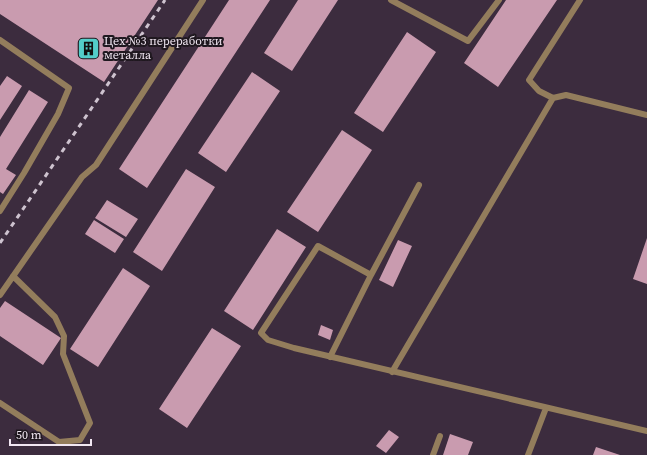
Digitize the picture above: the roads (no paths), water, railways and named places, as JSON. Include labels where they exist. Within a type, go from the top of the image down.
[{"type":"lane","points":[[0,296],[82,177],[96,165],[203,0]]},
{"type":"lane","points":[[391,0],[468,41],[499,0]]},
{"type":"lane","points":[[580,0],[529,80],[539,91],[553,98],[566,95],[647,115]]},
{"type":"lane","points":[[0,40],[69,88],[58,114],[24,173],[0,210]]},
{"type":"lane","points":[[392,372],[553,98]]},
{"type":"lane","points":[[330,357],[371,275],[419,185]]},
{"type":"lane","points":[[371,275],[318,246],[261,333],[268,340],[294,348],[647,431]]},
{"type":"lane","points":[[0,403],[59,442],[80,440],[90,423],[63,354],[64,336],[56,317],[13,276]]},
{"type":"lane","points":[[528,455],[546,408]]},
{"type":"lane","points":[[433,455],[440,436]]},
{"type":"railway","points":[[0,243],[165,0]]},
{"type":"place","name":"Цех №3 переработки металла","points":[[89,48]]}]
